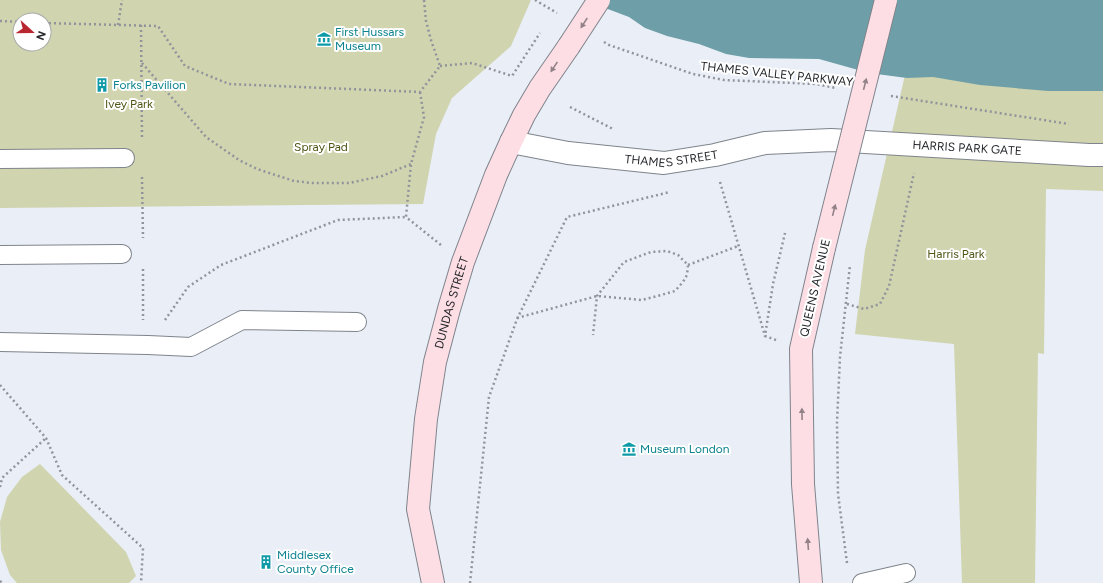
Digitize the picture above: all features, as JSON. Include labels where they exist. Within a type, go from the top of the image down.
[{"type":"main road","name":"DUNDAS STREET","points":[[433,583],[418,509],[426,419],[435,362],[449,309],[464,262],[496,175],[524,115],[540,88],[599,0]]},
{"type":"main road","name":"QUEENS AVENUE","points":[[811,583],[803,484],[801,349],[824,248],[886,0]]},
{"type":"street","name":"THAMES STREET","points":[[511,142],[568,153],[664,163],[715,155],[765,143],[831,140]]},
{"type":"street","name":"HARRIS PARK GATE","points":[[831,140],[1103,155]]},
{"type":"lane","points":[[0,159],[125,158]]},
{"type":"lane","points":[[0,255],[122,254]]},
{"type":"lane","points":[[0,342],[191,347],[242,320],[357,322]]},
{"type":"lane","points":[[862,583],[906,573]]},
{"type":"path","points":[[118,25],[122,0]]},
{"type":"path","points":[[424,0],[426,21],[440,66]]},
{"type":"path","points":[[535,0],[562,16]]},
{"type":"path","points":[[0,22],[12,22]]},
{"type":"path","points":[[52,23],[158,26],[185,66],[229,84],[420,92]]},
{"type":"path","points":[[141,25],[142,144]]},
{"type":"path","points":[[406,217],[411,164],[424,117],[420,92],[440,66],[472,63],[512,76],[540,33]]},
{"type":"path","name":"THAMES VALLEY PARKWAY","points":[[603,41],[609,45],[693,74],[724,80],[816,84],[839,88]]},
{"type":"path","points":[[141,63],[206,137],[239,160],[257,169],[294,181],[312,183],[350,183],[382,176],[411,164]]},
{"type":"path","points":[[886,96],[1076,125]]},
{"type":"path","points":[[847,304],[864,309],[880,304],[888,286],[914,172]]},
{"type":"path","points":[[142,174],[143,245]]},
{"type":"path","points":[[719,181],[726,178]]},
{"type":"path","points":[[470,583],[489,397],[517,318],[567,218],[675,191]]},
{"type":"path","points":[[724,199],[765,336]]},
{"type":"path","points":[[146,345],[188,287],[221,265],[338,220],[406,217],[464,262]]},
{"type":"path","points":[[765,336],[773,284],[785,233]]},
{"type":"path","points":[[688,266],[738,246]]},
{"type":"path","points":[[593,335],[598,296],[624,262],[651,252],[667,251],[678,256],[688,266]]},
{"type":"path","points":[[847,567],[838,494],[837,422],[840,358],[851,261]]},
{"type":"path","points":[[517,318],[598,296],[642,300],[675,291],[687,275],[688,266]]},
{"type":"path","points":[[143,268],[146,345]]},
{"type":"path","points":[[765,336],[801,349]]},
{"type":"path","points":[[0,385],[46,438],[62,475],[143,548],[141,583]]},
{"type":"path","points":[[0,487],[2,478],[46,438]]},
{"type":"green space","name":"Ivey Park","points":[[0,0],[531,0],[511,46],[452,98],[436,134],[423,204],[0,208]]},
{"type":"green space","name":"Harris Park","points":[[907,66],[1103,76],[1103,191],[1046,189],[1044,354],[1038,353],[1035,583],[962,583],[954,344],[855,334],[865,250]]},
{"type":"green space","points":[[40,464],[126,552],[136,576],[129,583],[17,583],[10,575],[1,550],[0,522],[7,497],[22,477]]},
{"type":"water","points":[[584,0],[1103,0],[1103,91],[1048,91],[980,85],[933,77],[907,78],[869,73],[819,59],[749,58],[726,54],[699,44],[667,36],[645,28],[629,17]]},
{"type":"place","name":"First Hussars Museum","points":[[324,39]]},
{"type":"place","name":"Forks Pavilion","points":[[102,85]]},
{"type":"place","name":"Museum London","points":[[629,449]]},
{"type":"place","name":"Middlesex County Office","points":[[266,562]]},
{"type":"park label","name":"Spray Pad","points":[[321,147]]}]
